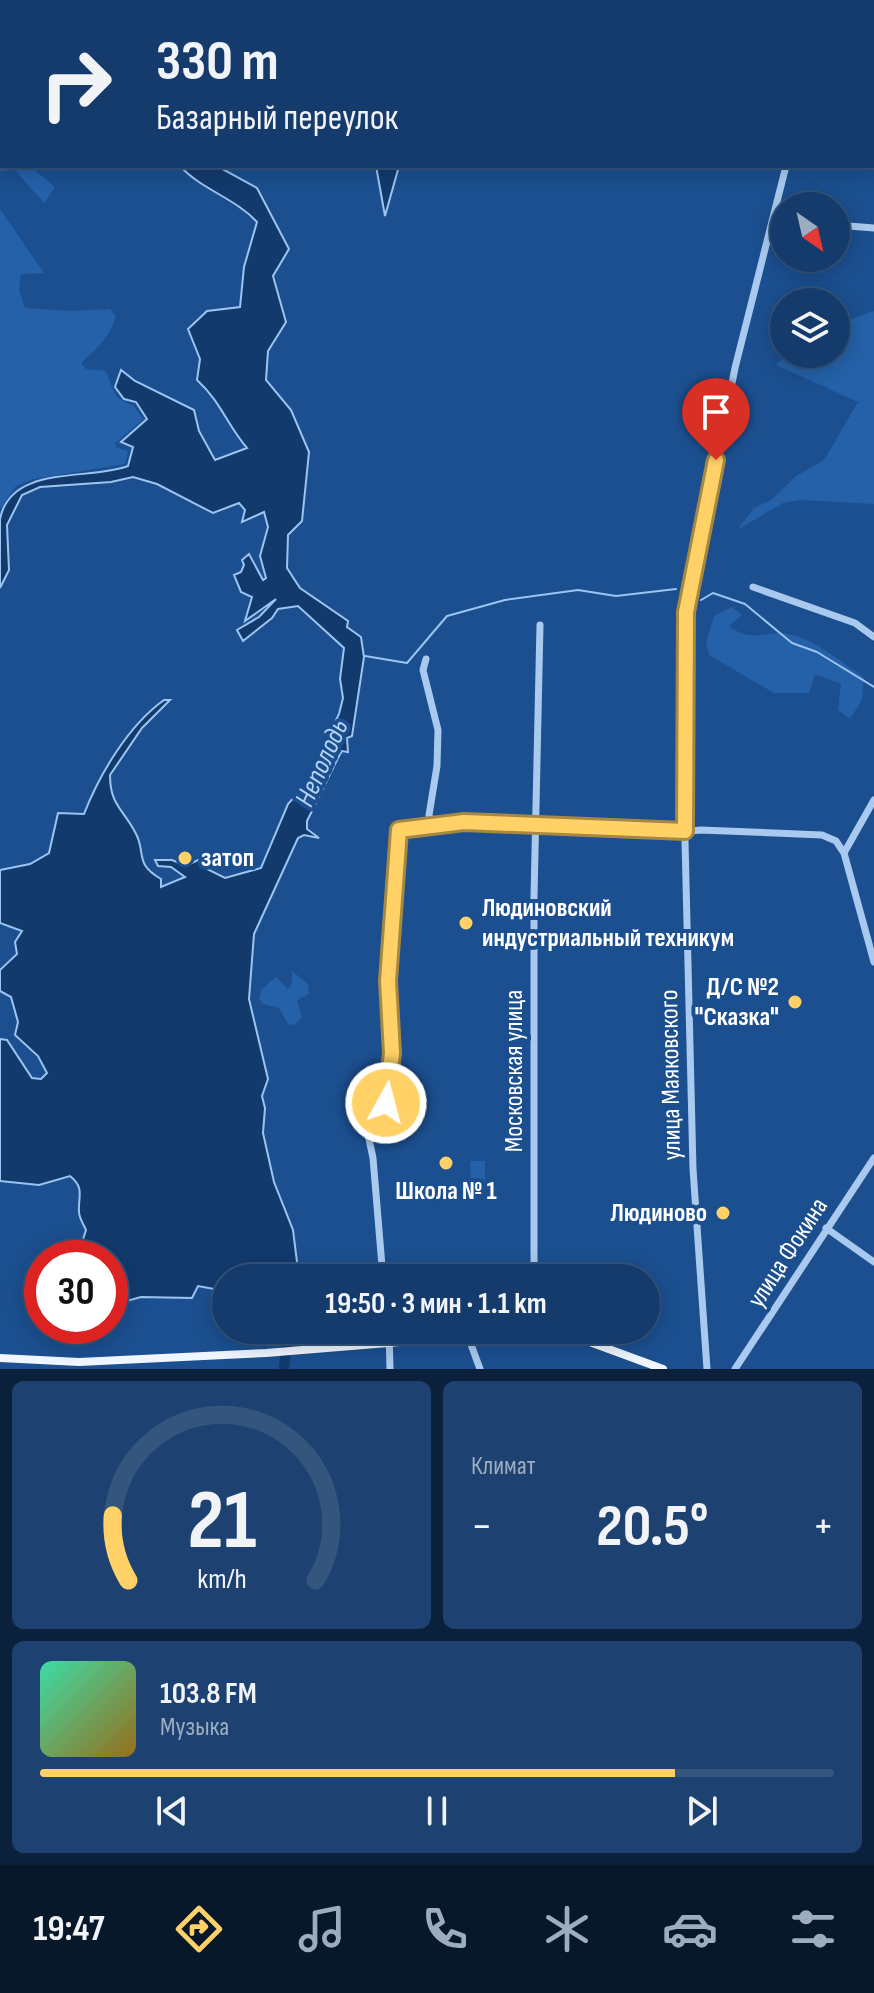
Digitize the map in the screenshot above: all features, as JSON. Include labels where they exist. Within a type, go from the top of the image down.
[{"type":"main road","points":[[0,1358],[79,1362],[266,1353],[371,1344]]},
{"type":"main road","points":[[595,1344],[663,1369]]},
{"type":"street","name":"улица Маяковского","points":[[779,192],[785,168]]},
{"type":"street","points":[[850,226],[874,228]]},
{"type":"street","name":"улица Маяковского","points":[[707,1369],[693,1169],[685,831],[686,612],[735,368],[770,228]]},
{"type":"street","points":[[753,587],[855,623],[874,637]]},
{"type":"street","name":"Московская улица","points":[[534,1264],[540,625]]},
{"type":"street","points":[[426,659],[423,670],[438,730],[437,766],[429,815],[432,826]]},
{"type":"street","points":[[844,853],[874,800]]},
{"type":"street","points":[[382,1264],[373,1158],[366,1125],[386,1103],[391,1065],[388,981],[399,830],[464,822],[822,835],[836,841],[844,853],[874,962]]},
{"type":"street","name":"улица Фокина","points":[[735,1369],[874,1158]]},
{"type":"street","points":[[826,1228],[874,1262]]},
{"type":"street","points":[[389,1344],[390,1369]]},
{"type":"street","points":[[471,1344],[480,1369]]},
{"type":"shaded area","points":[[0,168],[32,168],[55,187],[44,203],[15,170],[0,171]]},
{"type":"shaded area","points":[[0,209],[44,273],[21,274],[19,290],[25,308],[71,311],[110,309],[116,316],[102,342],[81,363],[86,369],[106,371],[118,397],[133,405],[143,419],[115,443],[117,448],[128,451],[125,464],[33,479],[16,486],[0,509]]},
{"type":"shaded area","points":[[874,311],[874,504],[800,500],[783,503],[737,530],[754,508],[771,500],[796,476],[824,460],[858,402],[783,368],[850,368],[850,320]]},
{"type":"shaded area","points":[[732,607],[742,615],[729,626],[737,631],[752,635],[779,633],[798,637],[818,646],[864,677],[862,700],[850,719],[838,710],[841,684],[815,674],[809,693],[774,693],[709,655],[706,643],[714,616]]},
{"type":"shaded area","points":[[292,971],[308,984],[309,994],[297,1000],[302,1017],[295,1025],[288,1024],[279,1008],[263,1004],[259,998],[262,989],[276,977],[288,989],[292,984]]},
{"type":"shaded area","points":[[470,1161],[485,1161],[485,1192],[471,1191]]},
{"type":"water","points":[[182,168],[221,168],[257,188],[289,249],[273,276],[286,322],[268,351],[266,380],[291,410],[309,452],[302,521],[288,535],[287,568],[300,588],[348,621],[347,627],[361,637],[364,657],[352,736],[347,738],[348,752],[342,751],[339,756],[307,821],[307,829],[319,838],[304,835],[298,838],[254,934],[249,999],[268,1079],[262,1096],[265,1108],[263,1133],[274,1182],[293,1230],[297,1264],[212,1264],[212,1289],[198,1286],[192,1298],[141,1297],[128,1301],[128,1240],[83,1240],[86,1230],[79,1214],[80,1192],[75,1180],[70,1176],[39,1185],[0,1181],[0,1039],[7,1040],[32,1078],[41,1079],[47,1073],[38,1056],[15,1035],[18,1022],[11,997],[0,991],[0,970],[17,954],[15,942],[22,931],[0,923],[0,870],[30,864],[49,853],[58,813],[84,814],[98,782],[117,751],[139,723],[164,700],[170,700],[142,728],[110,775],[112,793],[138,839],[147,868],[161,879],[161,887],[185,877],[171,867],[158,866],[155,860],[172,860],[186,866],[198,860],[203,867],[225,878],[261,868],[288,804],[305,785],[339,714],[343,698],[340,679],[344,648],[298,606],[278,609],[272,618],[243,641],[237,630],[259,617],[276,599],[245,621],[252,597],[241,592],[234,575],[241,572],[244,565],[242,560],[249,554],[263,580],[266,578],[260,556],[268,527],[264,512],[242,522],[245,510],[239,503],[213,513],[157,484],[133,477],[111,482],[40,487],[22,495],[7,525],[9,570],[0,588],[0,519],[7,502],[19,490],[35,482],[128,466],[133,447],[121,442],[147,419],[136,402],[124,399],[115,387],[121,370],[135,381],[194,410],[199,431],[215,460],[247,448],[212,396],[197,380],[200,359],[188,329],[207,311],[240,307],[244,267],[257,222],[239,206],[198,182]]},
{"type":"water","points":[[376,168],[398,168],[385,216]]},
{"type":"waterway","points":[[365,656],[407,663],[447,616],[505,600],[578,590],[616,596],[676,589]]},
{"type":"waterway","points":[[701,600],[713,593],[745,604],[792,643],[817,652],[874,687]]},
{"type":"waterway","name":"Неполодь","points":[[284,1369],[287,1344]]},
{"type":"place","name":"затоп","points":[[185,858]]},
{"type":"place","name":"Людиновский индустриальный техникум","points":[[466,923]]},
{"type":"place","name":"Д/С №2 \"Сказка\"","points":[[795,1002]]},
{"type":"place","name":"Школа № 1","points":[[446,1163]]},
{"type":"place","name":"Людиново","points":[[723,1213]]},
{"type":"route","points":[[386,1103],[392,1053],[388,981],[399,830],[464,822],[668,833],[685,831],[686,612],[716,460]]}]
